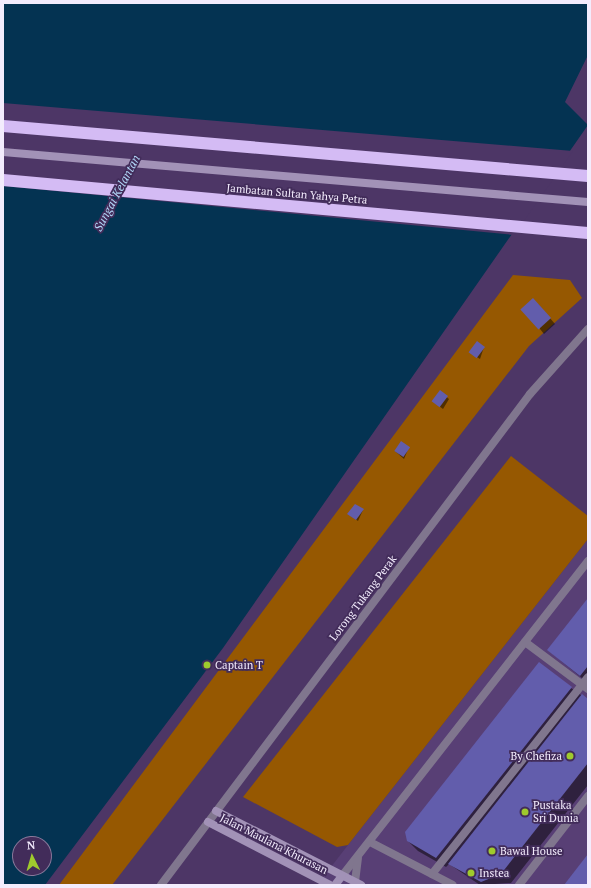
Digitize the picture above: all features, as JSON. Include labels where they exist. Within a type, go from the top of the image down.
[{"type":"highway","points":[[3,126],[588,176]]},
{"type":"highway","name":"Jambatan Sultan Yahya Petra","points":[[3,180],[588,234]]},
{"type":"main road","name":"Jambatan Sultan Yahya Petra","points":[[3,152],[588,202]]},
{"type":"main road","points":[[216,811],[356,884]]},
{"type":"main road","name":"Jalan Maulana Khurasan","points":[[208,822],[330,885]]},
{"type":"main road","points":[[335,885],[342,876]]},
{"type":"street","name":"Lorong Tukang Perak","points":[[161,885],[530,394],[588,329]]},
{"type":"street","points":[[342,876],[588,561]]},
{"type":"street","points":[[525,642],[585,687]]},
{"type":"street","points":[[432,874],[585,687],[588,677]]},
{"type":"street","points":[[519,885],[588,796]]},
{"type":"street","points":[[370,842],[453,885]]},
{"type":"street","points":[[356,884],[358,857]]},
{"type":"shaded area","points":[[513,275],[570,280],[582,298],[529,346],[112,885],[59,885]]},
{"type":"shaded area","points":[[511,456],[588,516],[588,539],[348,845],[337,847],[243,797]]},
{"type":"shaded area","points":[[588,539],[588,885],[317,885],[348,845]]},
{"type":"water","name":"Sungai Kelantan","points":[[3,3],[588,3],[588,55],[565,102],[588,125],[223,648],[52,876],[52,836],[12,836],[12,876],[52,876],[45,885],[3,885]]},
{"type":"pier","points":[[3,103],[573,151],[514,235],[3,186]]},
{"type":"building","points":[[533,298],[551,318],[538,329],[520,309]]},
{"type":"building","points":[[477,341],[485,347],[477,358],[469,352]]},
{"type":"building","points":[[440,390],[448,396],[440,407],[432,401]]},
{"type":"building","points":[[401,441],[410,447],[403,457],[394,451]]},
{"type":"building","points":[[355,504],[364,509],[356,520],[347,514]]},
{"type":"building","points":[[588,598],[588,666],[580,676],[547,650]]},
{"type":"building","points":[[539,662],[572,687],[436,858],[407,841],[405,832]]},
{"type":"building","points":[[582,694],[588,699],[588,763],[501,874],[481,882],[448,864]]},
{"type":"building","points":[[588,854],[588,885],[564,885]]},
{"type":"place","name":"Captain T","points":[[207,665]]},
{"type":"place","name":"By Chefiza","points":[[570,756]]},
{"type":"place","name":"Pustaka Sri Dunia","points":[[525,812]]},
{"type":"place","name":"Bawal House","points":[[492,851]]},
{"type":"place","name":"Instea","points":[[471,873]]}]
